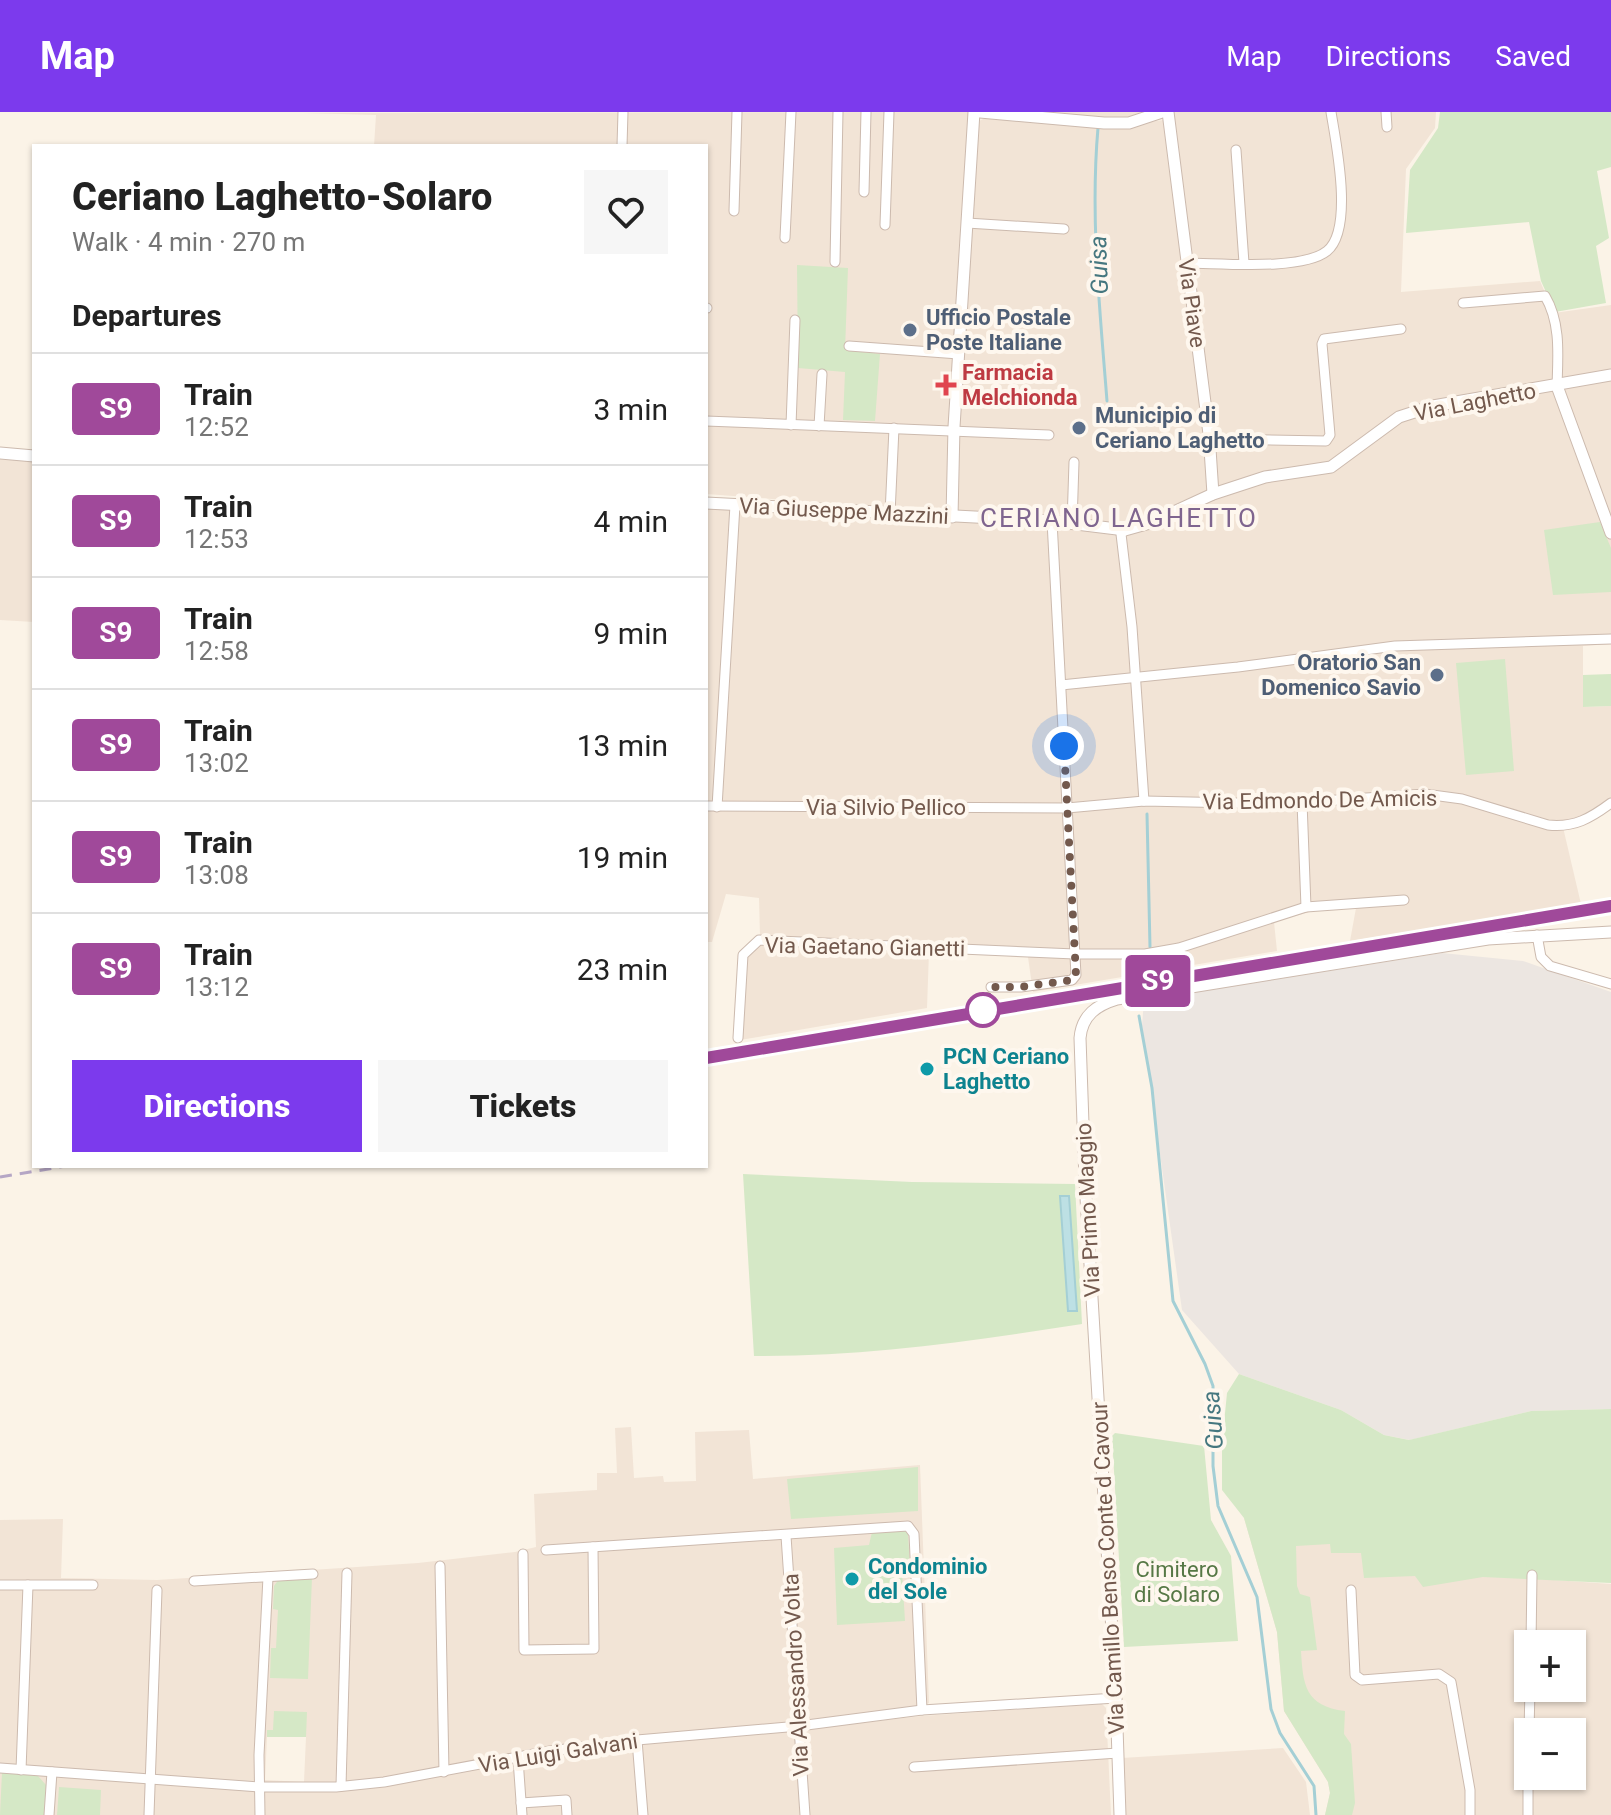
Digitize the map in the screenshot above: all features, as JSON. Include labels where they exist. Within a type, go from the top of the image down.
[{"type":"street","points":[[734,211],[737,112]]},
{"type":"street","points":[[785,238],[791,112]]},
{"type":"street","points":[[835,262],[838,112]]},
{"type":"street","points":[[864,192],[866,112]]},
{"type":"street","points":[[885,225],[889,112]]},
{"type":"street","points":[[952,517],[954,433],[974,112]]},
{"type":"street","points":[[980,112],[1116,123],[1146,120],[1165,112]]},
{"type":"street","name":"Via Piave","points":[[1165,112],[1210,439],[1213,494]]},
{"type":"street","points":[[1186,263],[1297,263],[1325,253],[1333,244],[1340,215],[1342,181],[1331,112]]},
{"type":"street","points":[[1386,112],[1387,127]]},
{"type":"street","points":[[622,115],[622,144]]},
{"type":"street","points":[[1236,150],[1244,263]]},
{"type":"street","points":[[967,223],[1064,229]]},
{"type":"street","points":[[1463,303],[1545,296],[1555,319],[1557,386],[1611,533]]},
{"type":"street","points":[[791,425],[795,320]]},
{"type":"street","points":[[1210,439],[1326,441],[1330,435],[1324,339],[1401,329]]},
{"type":"street","points":[[849,346],[959,354]]},
{"type":"street","points":[[819,426],[822,374]]},
{"type":"street","name":"Via Laghetto","points":[[1125,530],[1150,523],[1213,494],[1273,475],[1331,467],[1399,417],[1433,406],[1611,375]]},
{"type":"street","points":[[708,421],[1049,435]]},
{"type":"street","points":[[890,514],[894,428]]},
{"type":"street","points":[[0,453],[32,456]]},
{"type":"street","points":[[1072,524],[1074,462]]},
{"type":"street","name":"Via Giuseppe Mazzini","points":[[708,503],[1052,521],[1125,530]]},
{"type":"street","points":[[717,807],[735,505]]},
{"type":"street","points":[[991,987],[1021,987],[1072,980],[1076,975],[1052,521]]},
{"type":"street","points":[[1125,530],[1121,534],[1132,627],[1133,677],[1144,801]]},
{"type":"street","points":[[1061,685],[1395,646],[1611,639]]},
{"type":"street","points":[[708,795],[719,789]]},
{"type":"street","name":"Via Edmondo De Amicis","points":[[1067,808],[1144,801],[1237,804],[1439,795],[1562,827],[1594,816],[1611,803]]},
{"type":"street","points":[[1302,802],[1306,907]]},
{"type":"street","name":"Via Silvio Pellico","points":[[708,806],[1067,808]]},
{"type":"street","name":"Via Gaetano Gianetti","points":[[738,1038],[743,955],[759,940],[1075,954],[1145,954],[1179,948],[1306,907],[1404,900]]},
{"type":"street","name":"Via Primo Maggio","points":[[1094,1322],[1080,1050],[1081,1029],[1099,1005],[1117,999],[1459,943],[1611,932]]},
{"type":"street","points":[[1537,935],[1541,957],[1550,966],[1611,984]]},
{"type":"street","name":"Via Camillo Benso Conte d Cavour","points":[[1094,1322],[1120,1815]]},
{"type":"street","points":[[546,1550],[786,1536],[899,1525],[911,1528],[914,1534],[922,1710]]},
{"type":"street","name":"Via Alessandro Volta","points":[[786,1536],[805,1815]]},
{"type":"street","points":[[523,1554],[524,1650],[594,1649],[593,1547]]},
{"type":"street","points":[[440,1566],[444,1772]]},
{"type":"street","points":[[341,1786],[347,1573]]},
{"type":"street","points":[[194,1581],[313,1574]]},
{"type":"street","points":[[1531,1630],[1532,1575]]},
{"type":"street","points":[[260,1815],[268,1577]]},
{"type":"street","points":[[0,1585],[93,1585]]},
{"type":"street","points":[[21,1770],[28,1585]]},
{"type":"street","points":[[149,1815],[157,1590]]},
{"type":"street","points":[[1351,1590],[1355,1675],[1362,1680],[1439,1674],[1451,1682],[1470,1790],[1470,1815]]},
{"type":"street","name":"Via Luigi Galvani","points":[[0,1768],[259,1787],[341,1786],[384,1782],[550,1751],[637,1740],[799,1726],[922,1710],[1116,1698]]},
{"type":"street","points":[[637,1740],[643,1815]]},
{"type":"street","points":[[914,1767],[1118,1753]]},
{"type":"street","points":[[518,1759],[522,1815]]},
{"type":"street","points":[[49,1815],[52,1772]]},
{"type":"street","points":[[1528,1790],[1528,1815]]},
{"type":"street","points":[[521,1803],[566,1800],[567,1815]]},
{"type":"shaded area","points":[[971,112],[946,512],[708,494],[708,144],[374,144],[376,115],[303,113]]},
{"type":"shaded area","points":[[1014,112],[1155,112],[1131,119]]},
{"type":"shaded area","points":[[1170,112],[1436,112],[1435,128],[1406,169],[1401,292],[1540,281],[1554,313],[1611,305],[1611,373],[1399,415],[1330,465],[1217,487]]},
{"type":"shaded area","points":[[987,117],[1164,120],[1209,452],[1210,493],[1125,528],[957,513],[959,423],[979,121]]},
{"type":"shaded area","points":[[1611,379],[1611,526],[1560,388]]},
{"type":"shaded area","points":[[1555,389],[1611,539],[1611,644],[1583,646],[1583,707],[1611,706],[1611,798],[1580,817],[1562,823],[1581,904],[1350,941],[1356,908],[1317,910],[1274,922],[1277,951],[1033,992],[1028,957],[929,952],[927,1008],[740,1040],[745,956],[760,936],[759,898],[726,894],[712,942],[708,942],[708,507],[1048,525],[1127,534],[1214,498],[1271,480],[1334,471],[1401,420],[1435,408]]},
{"type":"shaded area","points":[[0,459],[32,461],[32,622],[0,620]]},
{"type":"shaded area","points":[[1442,953],[1523,961],[1611,992],[1611,1409],[1531,1411],[1410,1440],[1384,1435],[1341,1410],[1239,1374],[1182,1310],[1142,1026],[1144,1000]]},
{"type":"shaded area","points":[[631,1427],[634,1478],[663,1476],[664,1482],[696,1481],[695,1432],[749,1430],[753,1479],[920,1465],[929,1703],[919,1708],[797,1723],[803,1815],[0,1815],[0,1520],[63,1519],[61,1578],[157,1580],[418,1563],[515,1552],[536,1547],[534,1494],[597,1490],[597,1473],[617,1473],[615,1428]],"holes":[[[267,1737],[306,1737],[304,1782],[265,1780]]]},
{"type":"shaded area","points":[[1244,1518],[1495,1562],[1540,1579],[1611,1584],[1611,1815],[1325,1815],[1330,1793],[1328,1782],[1284,1711],[1277,1632]]},
{"type":"shaded area","points":[[1102,1704],[1106,1708],[1111,1815],[810,1815],[804,1734],[807,1729],[922,1716]]},
{"type":"shaded area","points":[[1283,1748],[1306,1782],[1310,1815],[1125,1815],[1122,1758]]},
{"type":"green space","points":[[1440,112],[1611,112],[1611,167],[1597,171],[1609,238],[1596,246],[1606,303],[1555,312],[1541,281],[1529,222],[1406,233],[1410,170],[1438,128]]},
{"type":"green space","points":[[797,265],[848,268],[845,350],[880,354],[875,421],[843,420],[845,372],[798,368]]},
{"type":"green space","points":[[1600,522],[1611,548],[1611,592],[1553,595],[1544,530]]},
{"type":"green space","points":[[1505,659],[1514,771],[1466,775],[1456,663]]},
{"type":"green space","points":[[1611,674],[1611,706],[1583,707],[1583,675]]},
{"type":"green space","points":[[743,1174],[912,1182],[1075,1184],[1082,1324],[877,1351],[754,1356]]},
{"type":"green space","points":[[1239,1374],[1341,1410],[1384,1435],[1409,1440],[1531,1411],[1611,1409],[1611,1583],[1483,1577],[1423,1587],[1415,1576],[1364,1578],[1361,1553],[1331,1553],[1330,1544],[1296,1546],[1297,1586],[1300,1594],[1310,1597],[1317,1650],[1301,1651],[1305,1684],[1314,1699],[1345,1711],[1344,1734],[1351,1744],[1355,1803],[1352,1815],[1325,1815],[1330,1793],[1328,1782],[1284,1711],[1277,1632],[1244,1518],[1222,1490],[1227,1393]]},
{"type":"green space","name":"Cimitero di Solaro","points":[[1115,1433],[1204,1446],[1211,1520],[1231,1556],[1238,1641],[1124,1647],[1112,1436]]},
{"type":"green space","points":[[918,1467],[918,1511],[791,1519],[787,1479]]},
{"type":"green space","points":[[904,1530],[908,1534],[910,1567],[902,1572],[905,1621],[837,1625],[834,1548],[869,1545],[872,1532]]},
{"type":"green space","points":[[312,1577],[308,1679],[270,1678],[271,1648],[276,1648],[278,1610],[273,1609],[274,1586],[279,1579]]},
{"type":"green space","points":[[274,1711],[307,1712],[306,1737],[267,1737],[267,1730],[273,1730]]},
{"type":"green space","points":[[2,1772],[38,1776],[46,1785],[44,1815],[0,1815]]},
{"type":"green space","points":[[59,1787],[101,1790],[100,1815],[57,1815]]},
{"type":"water","points":[[1060,1196],[1069,1196],[1077,1311],[1068,1311]]},
{"type":"waterway","name":"Guisa","points":[[1098,128],[1095,230],[1107,401]]},
{"type":"waterway","name":"Guisa","points":[[1147,814],[1150,947]]},
{"type":"waterway","name":"Guisa","points":[[1139,1016],[1152,1088],[1173,1301],[1213,1386],[1213,1466],[1218,1506],[1257,1597],[1271,1709],[1280,1733],[1314,1786],[1316,1815]]},
{"type":"railway","points":[[708,1058],[1611,906]]},
{"type":"railway","points":[[0,1177],[54,1168]]},
{"type":"train","name":"S9","points":[[708,1058],[1611,906]]},
{"type":"place","name":"Ufficio Postale Poste Italiane","points":[[910,330]]},
{"type":"place","name":"Farmacia Melchionda","points":[[946,385]]},
{"type":"place","name":"Municipio di Ceriano Laghetto","points":[[1079,428]]},
{"type":"place","name":"Oratorio San Domenico Savio","points":[[1437,675]]},
{"type":"place","name":"PCN Ceriano Laghetto","points":[[927,1069]]},
{"type":"place","name":"Condominio del Sole","points":[[852,1579]]},
{"type":"district","name":"CERIANO LAGHETTO","points":[[1119,518]]},
{"type":"route","points":[[983,1010],[991,987],[1021,987],[1072,980],[1076,975],[1064,746]]}]
